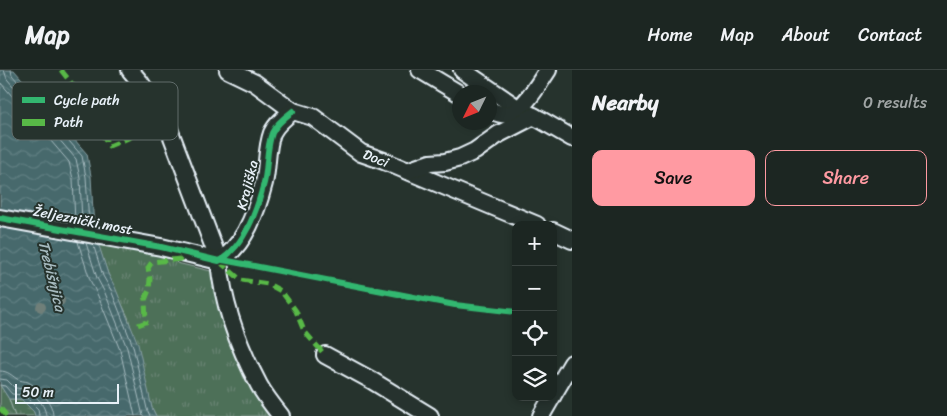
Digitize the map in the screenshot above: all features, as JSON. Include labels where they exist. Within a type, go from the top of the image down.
[{"type":"street","points":[[130,70],[140,82]]},
{"type":"street","name":"Doci","points":[[228,70],[255,83],[293,111],[313,117],[361,153],[527,221]]},
{"type":"street","points":[[420,70],[452,89]]},
{"type":"street","points":[[462,70],[526,113],[572,138]]},
{"type":"street","points":[[406,171],[419,166],[460,158],[475,151],[526,113],[548,70]]},
{"type":"street","name":"Krajiška","points":[[220,261],[238,246],[250,225],[264,182],[273,132],[282,120],[293,111]]},
{"type":"street","points":[[497,112],[507,115],[526,113]]},
{"type":"street","points":[[173,140],[220,261],[222,286],[227,310],[236,336],[259,386],[281,416]]},
{"type":"street","name":"Željeznički most","points":[[0,218],[220,261]]},
{"type":"street","points":[[557,233],[572,240]]},
{"type":"street","points":[[325,355],[430,416]]},
{"type":"street","points":[[557,389],[572,363]]},
{"type":"street","points":[[541,416],[550,401]]},
{"type":"green space","points":[[97,241],[171,257],[177,263],[211,271],[216,280],[254,388],[271,416],[156,416],[152,408],[128,317],[108,274]]},
{"type":"green space","points":[[0,385],[9,399],[15,416],[7,416],[0,408]]},
{"type":"green space","points":[[9,399],[21,399],[34,412],[35,416],[15,416]]},
{"type":"water","name":"Trebišnjica","points":[[0,70],[14,70],[24,82],[12,82],[12,140],[75,140],[87,154],[91,176],[94,230],[108,274],[138,344],[152,408],[156,416],[35,416],[34,412],[21,399],[9,399],[0,385]]},
{"type":"marked path","points":[[61,70],[71,82]]},
{"type":"marked path","points":[[106,140],[109,146],[124,140]]},
{"type":"marked path","points":[[138,325],[146,322],[145,300],[149,290],[150,279],[148,268],[152,262],[180,259],[186,253]]},
{"type":"marked path","points":[[219,261],[241,280],[268,284],[281,291],[296,311],[304,331],[325,355]]},
{"type":"marked path","points":[[0,408],[7,416]]},
{"type":"cycle path","points":[[0,218],[161,247],[219,261],[236,246],[254,216],[264,183],[272,133],[278,124],[293,111]]},
{"type":"cycle path","points":[[223,260],[455,305],[512,312]]}]
